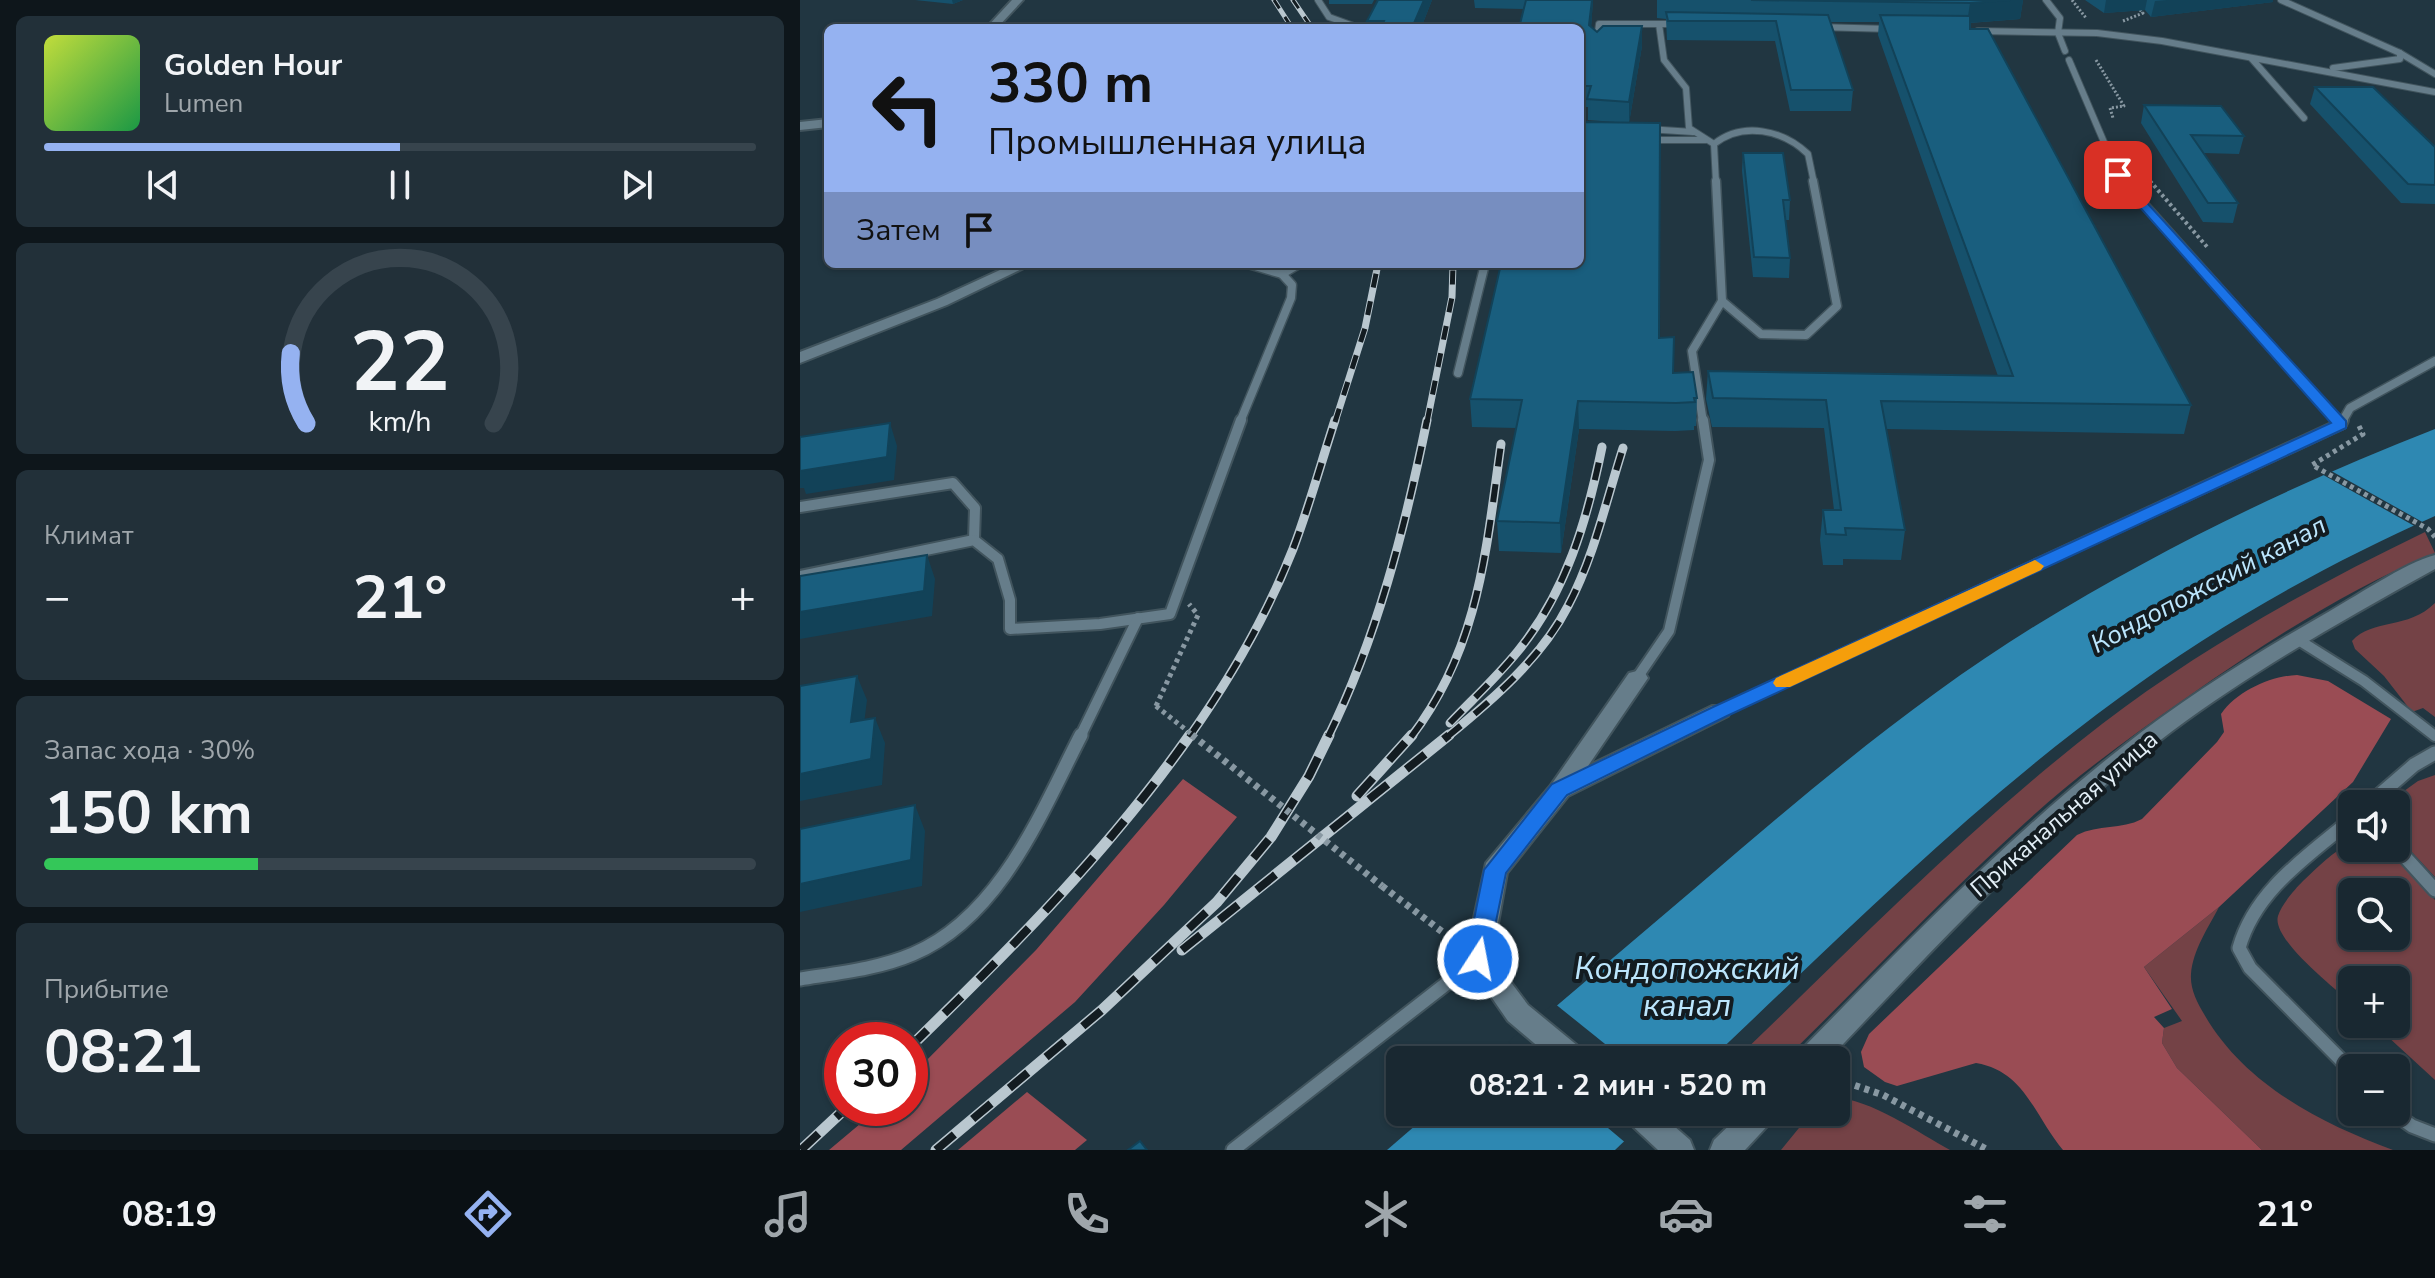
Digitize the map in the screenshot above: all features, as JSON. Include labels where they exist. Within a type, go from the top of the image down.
[{"type":"street","points":[[994,24],[1018,0]]},
{"type":"street","points":[[800,126],[824,123]]},
{"type":"street","points":[[800,358],[942,302],[1016,268]]},
{"type":"street","name":"Приканальная улица","points":[[1823,1046],[1926,939],[2093,783],[2192,707],[2297,639],[2435,561]]},
{"type":"street","points":[[1557,1046],[1518,1013],[1478,959],[1495,870],[1560,790],[1637,678]]},
{"type":"street","points":[[1560,790],[1720,711]]},
{"type":"street","points":[[1653,1126],[1679,1150]]},
{"type":"street","points":[[1725,1150],[1748,1126]]},
{"type":"lane","points":[[1318,0],[1322,12],[1333,21],[1344,24]]},
{"type":"lane","points":[[2046,0],[2060,18],[2058,33],[2065,51]]},
{"type":"lane","points":[[2281,0],[2400,53],[2435,74]]},
{"type":"lane","points":[[1597,45],[1599,24],[1691,25]]},
{"type":"lane","points":[[1659,24],[1664,60],[1686,88],[1689,128],[1712,142]]},
{"type":"lane","points":[[1803,27],[1899,29]]},
{"type":"lane","points":[[1962,30],[2162,41],[2435,92]]},
{"type":"lane","points":[[2324,69],[2400,59],[2400,53]]},
{"type":"lane","points":[[2252,59],[2304,118]]},
{"type":"lane","points":[[2069,60],[2118,175],[2341,424]]},
{"type":"lane","points":[[2363,77],[2372,87]]},
{"type":"lane","points":[[1646,129],[1693,132]]},
{"type":"lane","points":[[1637,140],[1712,142],[1731,133],[1757,133],[1783,136],[1808,154],[1837,306],[1806,335],[1761,334],[1722,301]]},
{"type":"lane","points":[[1637,678],[1669,631],[1709,460],[1692,351],[1722,301],[1712,142]]},
{"type":"lane","points":[[1262,268],[1282,274],[1295,268]]},
{"type":"lane","points":[[1458,373],[1484,268]]},
{"type":"lane","points":[[974,540],[998,559],[1010,600],[1010,629],[1100,624],[1170,614],[1237,430],[1291,298],[1292,285],[1282,274]]},
{"type":"lane","points":[[1720,711],[2341,424],[2350,408],[2435,361]]},
{"type":"lane","points":[[800,507],[953,483],[975,508],[974,540]]},
{"type":"lane","points":[[800,576],[974,540]]},
{"type":"lane","points":[[800,979],[870,967],[927,948],[984,901],[1033,834],[1121,662],[1138,618]]},
{"type":"lane","points":[[2297,639],[2364,681],[2435,736]]},
{"type":"lane","points":[[2385,790],[2414,765],[2435,753]]},
{"type":"lane","points":[[2338,832],[2260,902],[2247,922],[2239,948],[2250,968],[2338,1057]]},
{"type":"lane","points":[[2410,862],[2435,890]]},
{"type":"lane","points":[[1233,1150],[1478,959]]},
{"type":"lane","points":[[2410,1125],[2435,1135]]},
{"type":"path","points":[[2318,468],[2422,526],[2435,537]]},
{"type":"path","points":[[1198,615],[1156,706],[1478,959]]},
{"type":"path","points":[[1850,1084],[1883,1095],[1988,1150]]},
{"type":"shaded area","points":[[2425,532],[2435,553],[2370,583],[2278,636],[2106,756],[2026,822],[1964,880],[1798,1046],[1749,1046],[1960,845],[2102,724],[2218,644],[2341,574]]},
{"type":"shaded area","points":[[2435,603],[2435,717],[2423,708],[2412,712],[2384,676],[2355,649],[2352,641],[2370,629],[2414,617]]},
{"type":"shaded area","points":[[2297,675],[2328,681],[2391,719],[2353,782],[2344,790],[2338,790],[2338,796],[2219,907],[2144,967],[2172,1009],[2154,1017],[2164,1028],[2162,1043],[2177,1068],[2262,1150],[2063,1150],[2018,1085],[1993,1068],[1976,1063],[1897,1086],[1885,1082],[1864,1067],[1861,1052],[1869,1034],[2077,835],[2142,819],[2217,742],[2224,732],[2221,714],[2228,706],[2255,686],[2276,678]]},
{"type":"shaded area","points":[[2435,775],[2435,877],[2410,850],[2410,790],[2405,790]]},
{"type":"shaded area","points":[[1183,779],[1237,817],[1164,905],[1075,1002],[901,1150],[829,1150],[858,1126],[928,1126],[928,1059],[1036,950]]},
{"type":"shaded area","points":[[2338,851],[2338,862],[2401,862],[2435,900],[2435,1080],[2389,1038],[2410,1038],[2410,966],[2338,966],[2338,992],[2284,937],[2278,916],[2285,902]]},
{"type":"shaded area","points":[[2219,907],[2198,948],[2191,980],[2199,1005],[2221,1039],[2262,1081],[2286,1098],[2338,1127],[2393,1150],[2262,1150],[2177,1068],[2162,1043],[2164,1028],[2182,1021],[2144,967]]},
{"type":"shaded area","points":[[1027,1092],[1087,1140],[1075,1150],[958,1150]]},
{"type":"shaded area","points":[[1850,1100],[1878,1110],[1950,1150],[1781,1150],[1801,1126],[1850,1126]]},
{"type":"water","name":"Кондопожский канал","points":[[2435,429],[2435,516],[2272,598],[2194,646],[2119,698],[1960,827],[1725,1046],[1510,1046],[1821,782],[1947,685],[2083,597],[2230,518]]},
{"type":"water","points":[[1415,1126],[1640,1126],[1615,1150],[1387,1150]]},
{"type":"pier","points":[[2326,468],[2426,524],[2418,528],[2318,472]]},
{"type":"pier","points":[[1554,1003],[1608,1046],[1513,1046],[1508,1042]]},
{"type":"pier","points":[[1606,1126],[1645,1126],[1627,1144]]},
{"type":"building","points":[[1378,0],[1424,0],[1414,24],[1367,21]]},
{"type":"building","points":[[1526,0],[1592,0],[1589,25],[1597,32],[1603,26],[1642,26],[1629,102],[1587,99],[1591,86],[1584,86],[1584,24],[1520,24]]},
{"type":"building","points":[[1751,0],[2010,0],[1970,3]]},
{"type":"building","points":[[1666,12],[1828,15],[1853,90],[1791,90],[1776,21],[1668,21]]},
{"type":"building","points":[[1880,15],[1970,16],[1970,29],[1988,29],[2191,405],[1881,401],[1905,530],[1845,528],[1846,535],[1826,534],[1823,510],[1841,510],[1826,400],[1713,398],[1708,371],[2013,376]]},
{"type":"building","points":[[2315,87],[2373,87],[2435,147],[2435,185],[2408,184]]},
{"type":"building","points":[[2144,105],[2221,106],[2244,136],[2191,135],[2238,203],[2208,203]]},
{"type":"building","points":[[1584,122],[1660,123],[1659,338],[1674,337],[1673,373],[1693,372],[1695,402],[1578,401],[1560,523],[1497,521],[1522,400],[1470,399],[1500,268],[1584,268]]},
{"type":"building","points":[[1743,153],[1783,153],[1790,200],[1783,200],[1790,258],[1754,257]]},
{"type":"building","points":[[890,423],[887,457],[800,471],[800,437]]},
{"type":"building","points":[[927,555],[924,591],[800,612],[800,576]]},
{"type":"building","points":[[857,676],[851,722],[875,718],[871,759],[800,774],[800,686]]},
{"type":"building","points":[[915,805],[911,860],[800,884],[800,829]]},
{"type":"building","points":[[1140,1141],[1147,1150],[1128,1150]]},
{"type":"railway","points":[[1274,0],[1289,24]]},
{"type":"railway","points":[[1293,0],[1309,24]]},
{"type":"railway","points":[[1335,422],[1365,328],[1377,268]]},
{"type":"railway","points":[[1427,422],[1452,297],[1453,268]]},
{"type":"railway","points":[[1189,737],[1233,669],[1272,598],[1299,533],[1335,420]]},
{"type":"railway","points":[[1328,737],[1361,661],[1388,582],[1427,420]]},
{"type":"railway","points":[[1411,737],[1452,669],[1465,633],[1484,560],[1501,444]]},
{"type":"railway","points":[[1450,723],[1510,661],[1549,605],[1581,529],[1602,447]]},
{"type":"railway","points":[[1447,737],[1514,678],[1557,625],[1585,568],[1623,448]]},
{"type":"railway","points":[[928,1029],[1058,897],[1126,818],[1190,735]]},
{"type":"railway","points":[[936,1150],[1102,1010],[1217,902],[1271,837],[1309,776],[1329,735]]},
{"type":"railway","points":[[1357,796],[1412,735]]},
{"type":"railway","points":[[1182,950],[1449,735]]},
{"type":"railway","points":[[801,1150],[827,1126]]},
{"type":"slow traffic","points":[[1783,683],[2035,566]]},
{"type":"route","points":[[1478,959],[1495,870],[1560,790],[1720,711],[2341,424],[2118,175]]}]
